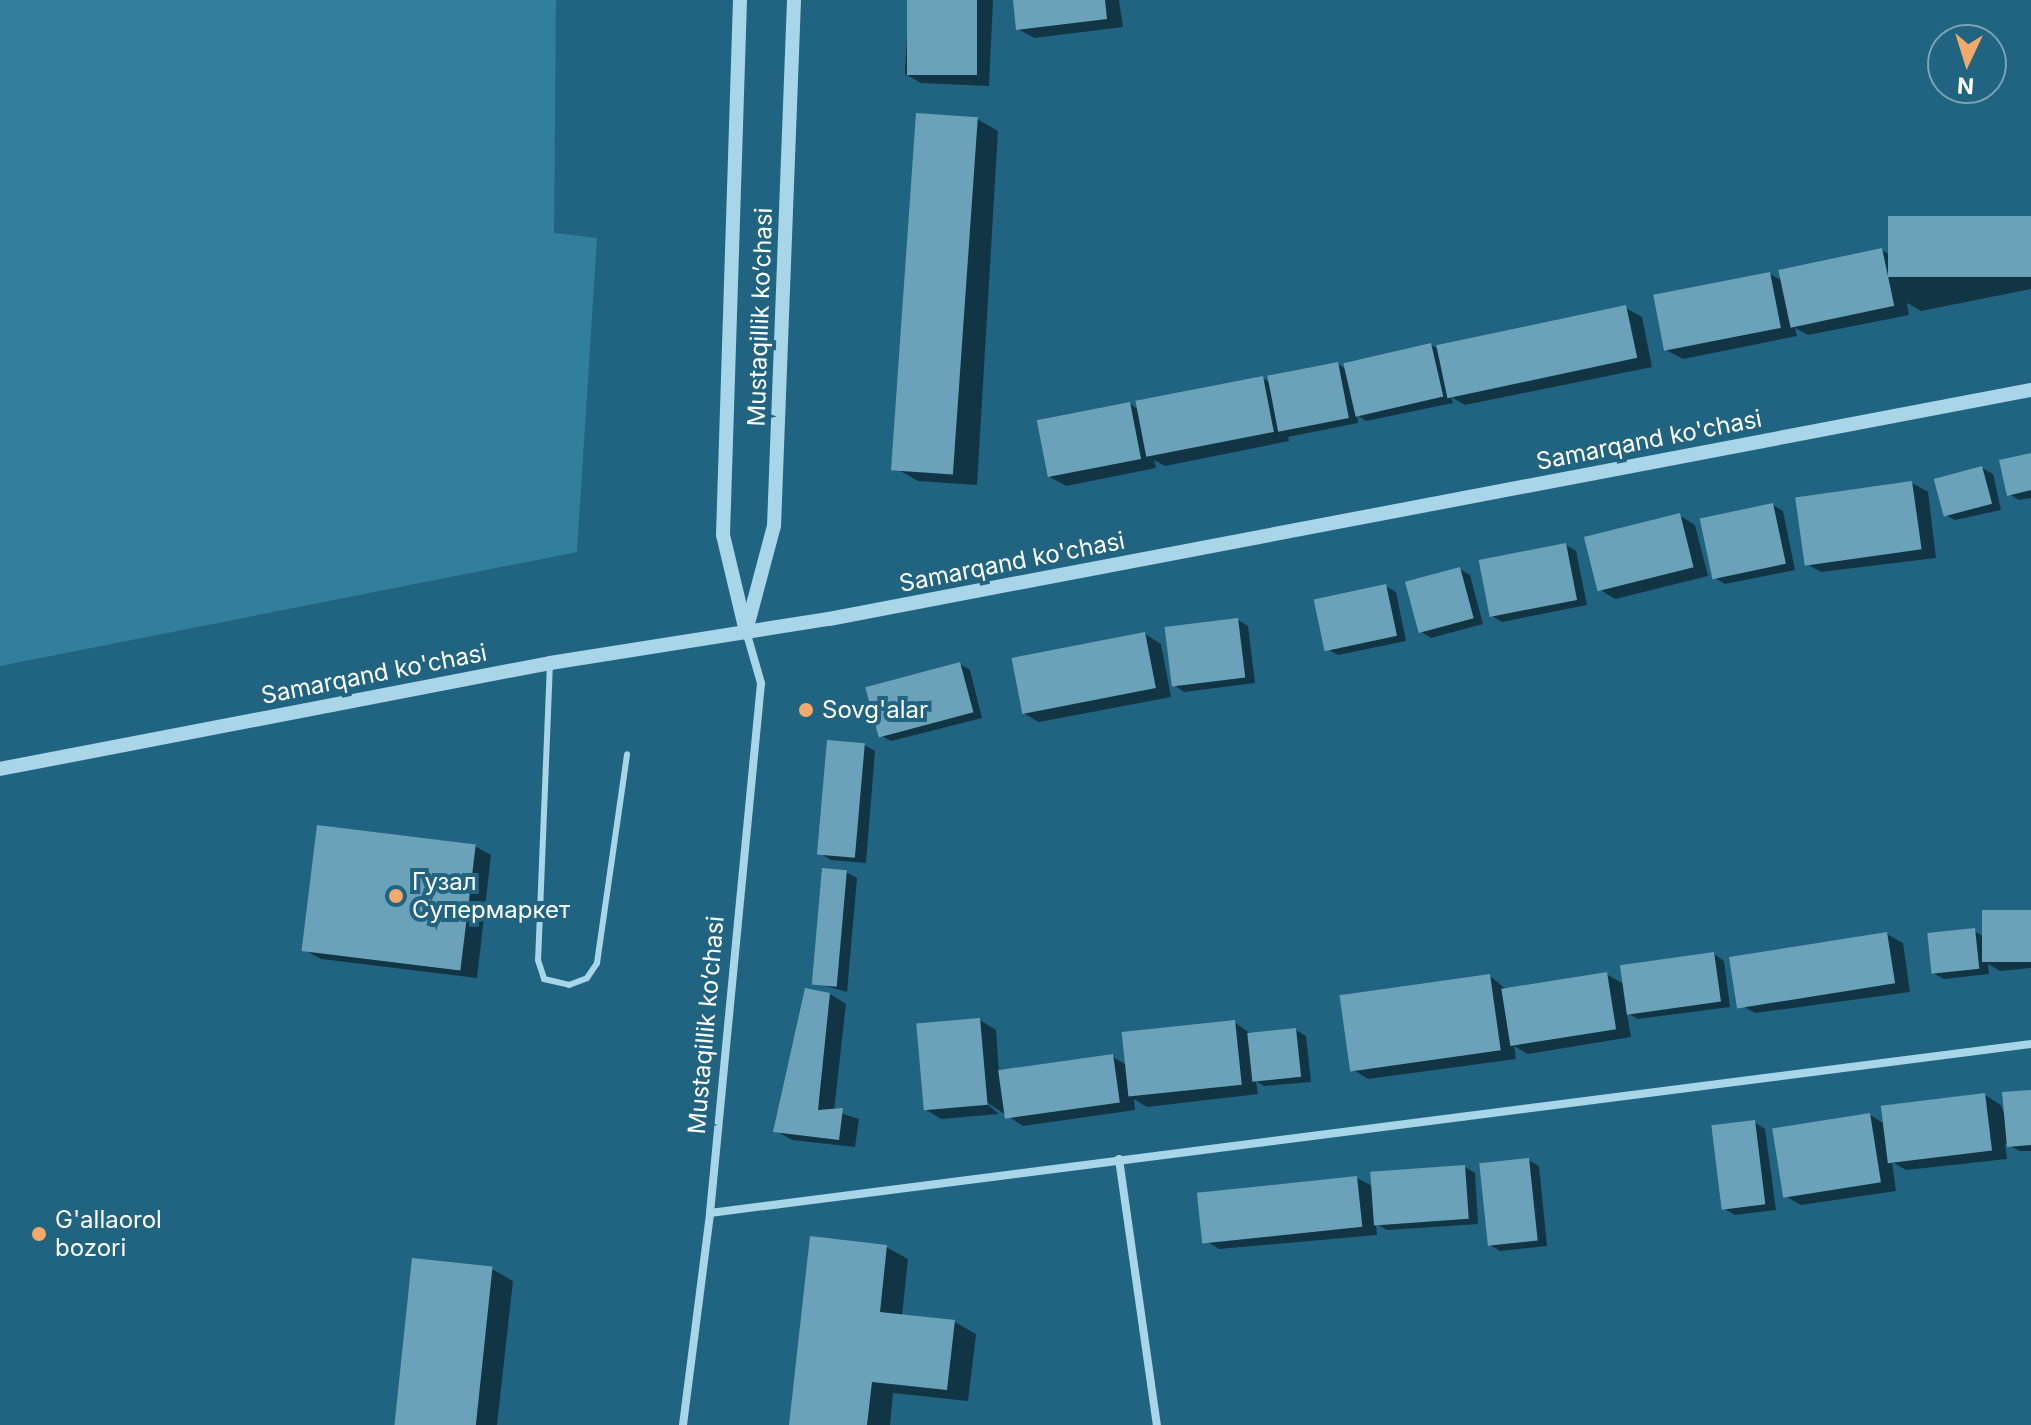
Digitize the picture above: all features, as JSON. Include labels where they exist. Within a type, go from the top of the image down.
[{"type":"street","name":"Mustaqillik ko’chasi","points":[[683,1425],[710,1213],[761,683],[723,535],[740,0]]},
{"type":"street","name":"Mustaqillik ko’chasi","points":[[746,631],[774,526],[794,0]]},
{"type":"street","name":"Samarqand ko'chasi","points":[[0,769],[550,663],[746,631],[2031,390]]},
{"type":"street","points":[[710,1213],[2031,1044]]},
{"type":"street","points":[[1119,1159],[1157,1425]]},
{"type":"lane","points":[[550,663],[538,960],[544,979],[569,985],[587,978],[597,963],[627,754]]},
{"type":"shaded area","points":[[0,0],[556,0],[554,233],[597,238],[577,552],[0,666]]},
{"type":"building","points":[[907,0],[977,0],[977,75],[907,75]]},
{"type":"building","points":[[1013,0],[1105,0],[1107,19],[1016,30]]},
{"type":"building","points":[[916,113],[978,117],[953,474],[891,470]]},
{"type":"building","points":[[1888,216],[2031,216],[2031,277],[1888,277]]},
{"type":"building","points":[[1882,248],[1894,306],[1791,328],[1778,270]]},
{"type":"building","points":[[1770,272],[1781,328],[1664,351],[1653,295]]},
{"type":"building","points":[[1626,305],[1637,358],[1447,398],[1436,345]]},
{"type":"building","points":[[1431,343],[1443,397],[1356,417],[1343,363]]},
{"type":"building","points":[[1338,362],[1349,418],[1278,432],[1267,376]]},
{"type":"building","points":[[1263,376],[1274,432],[1146,457],[1135,401]]},
{"type":"building","points":[[1130,402],[1141,459],[1048,477],[1037,420]]},
{"type":"building","points":[[2031,453],[2031,490],[2007,496],[1999,460]]},
{"type":"building","points":[[1982,466],[1992,504],[1944,517],[1934,479]]},
{"type":"building","points":[[1912,481],[1922,549],[1805,566],[1795,497]]},
{"type":"building","points":[[1773,503],[1786,564],[1713,579],[1700,519]]},
{"type":"building","points":[[1680,513],[1694,567],[1597,591],[1584,537]]},
{"type":"building","points":[[1566,543],[1577,600],[1490,617],[1479,560]]},
{"type":"building","points":[[1460,567],[1474,618],[1419,633],[1405,582]]},
{"type":"building","points":[[1386,584],[1397,636],[1325,651],[1314,599]]},
{"type":"building","points":[[1238,618],[1245,678],[1172,687],[1165,627]]},
{"type":"building","points":[[1145,632],[1156,688],[1022,714],[1011,658]]},
{"type":"building","points":[[960,662],[973,712],[879,738],[865,687]]},
{"type":"building","points":[[827,740],[865,743],[855,858],[817,855]]},
{"type":"building","points":[[317,825],[476,844],[460,971],[302,951]]},
{"type":"building","points":[[822,868],[847,870],[837,987],[812,985]]},
{"type":"building","points":[[1982,910],[2031,910],[2031,962],[1982,962]]},
{"type":"building","points":[[1975,928],[1979,969],[1932,974],[1927,933]]},
{"type":"building","points":[[1887,932],[1895,983],[1737,1008],[1729,957]]},
{"type":"building","points":[[1714,952],[1721,1002],[1627,1015],[1620,965]]},
{"type":"building","points":[[1607,972],[1616,1029],[1510,1046],[1501,989]]},
{"type":"building","points":[[1490,974],[1501,1050],[1350,1071],[1339,995]]},
{"type":"building","points":[[805,988],[830,993],[818,1110],[843,1108],[839,1140],[773,1132]]},
{"type":"building","points":[[980,1018],[988,1105],[924,1110],[916,1024]]},
{"type":"building","points":[[1235,1020],[1242,1085],[1128,1097],[1122,1032]]},
{"type":"building","points":[[1296,1028],[1301,1077],[1252,1082],[1247,1033]]},
{"type":"building","points":[[1113,1054],[1120,1103],[1005,1119],[998,1070]]},
{"type":"building","points":[[2031,1090],[2031,1145],[2007,1147],[2002,1092]]},
{"type":"building","points":[[1985,1093],[1992,1151],[1888,1163],[1881,1106]]},
{"type":"building","points":[[1870,1113],[1881,1182],[1783,1198],[1772,1128]]},
{"type":"building","points":[[1755,1120],[1765,1204],[1722,1210],[1711,1125]]},
{"type":"building","points":[[1529,1158],[1538,1241],[1488,1246],[1479,1163]]},
{"type":"building","points":[[1465,1165],[1469,1219],[1374,1225],[1370,1172]]},
{"type":"building","points":[[1357,1176],[1362,1227],[1202,1244],[1197,1193]]},
{"type":"building","points":[[810,1236],[887,1245],[880,1312],[955,1320],[947,1390],[872,1382],[867,1425],[789,1425]]},
{"type":"building","points":[[412,1258],[493,1266],[476,1425],[394,1425]]},
{"type":"place","name":"Sovg'alar","points":[[806,710]]},
{"type":"place","name":"Гузал Супермаркет","points":[[396,896]]},
{"type":"place","name":"G'allaorol bozori","points":[[39,1234]]}]
